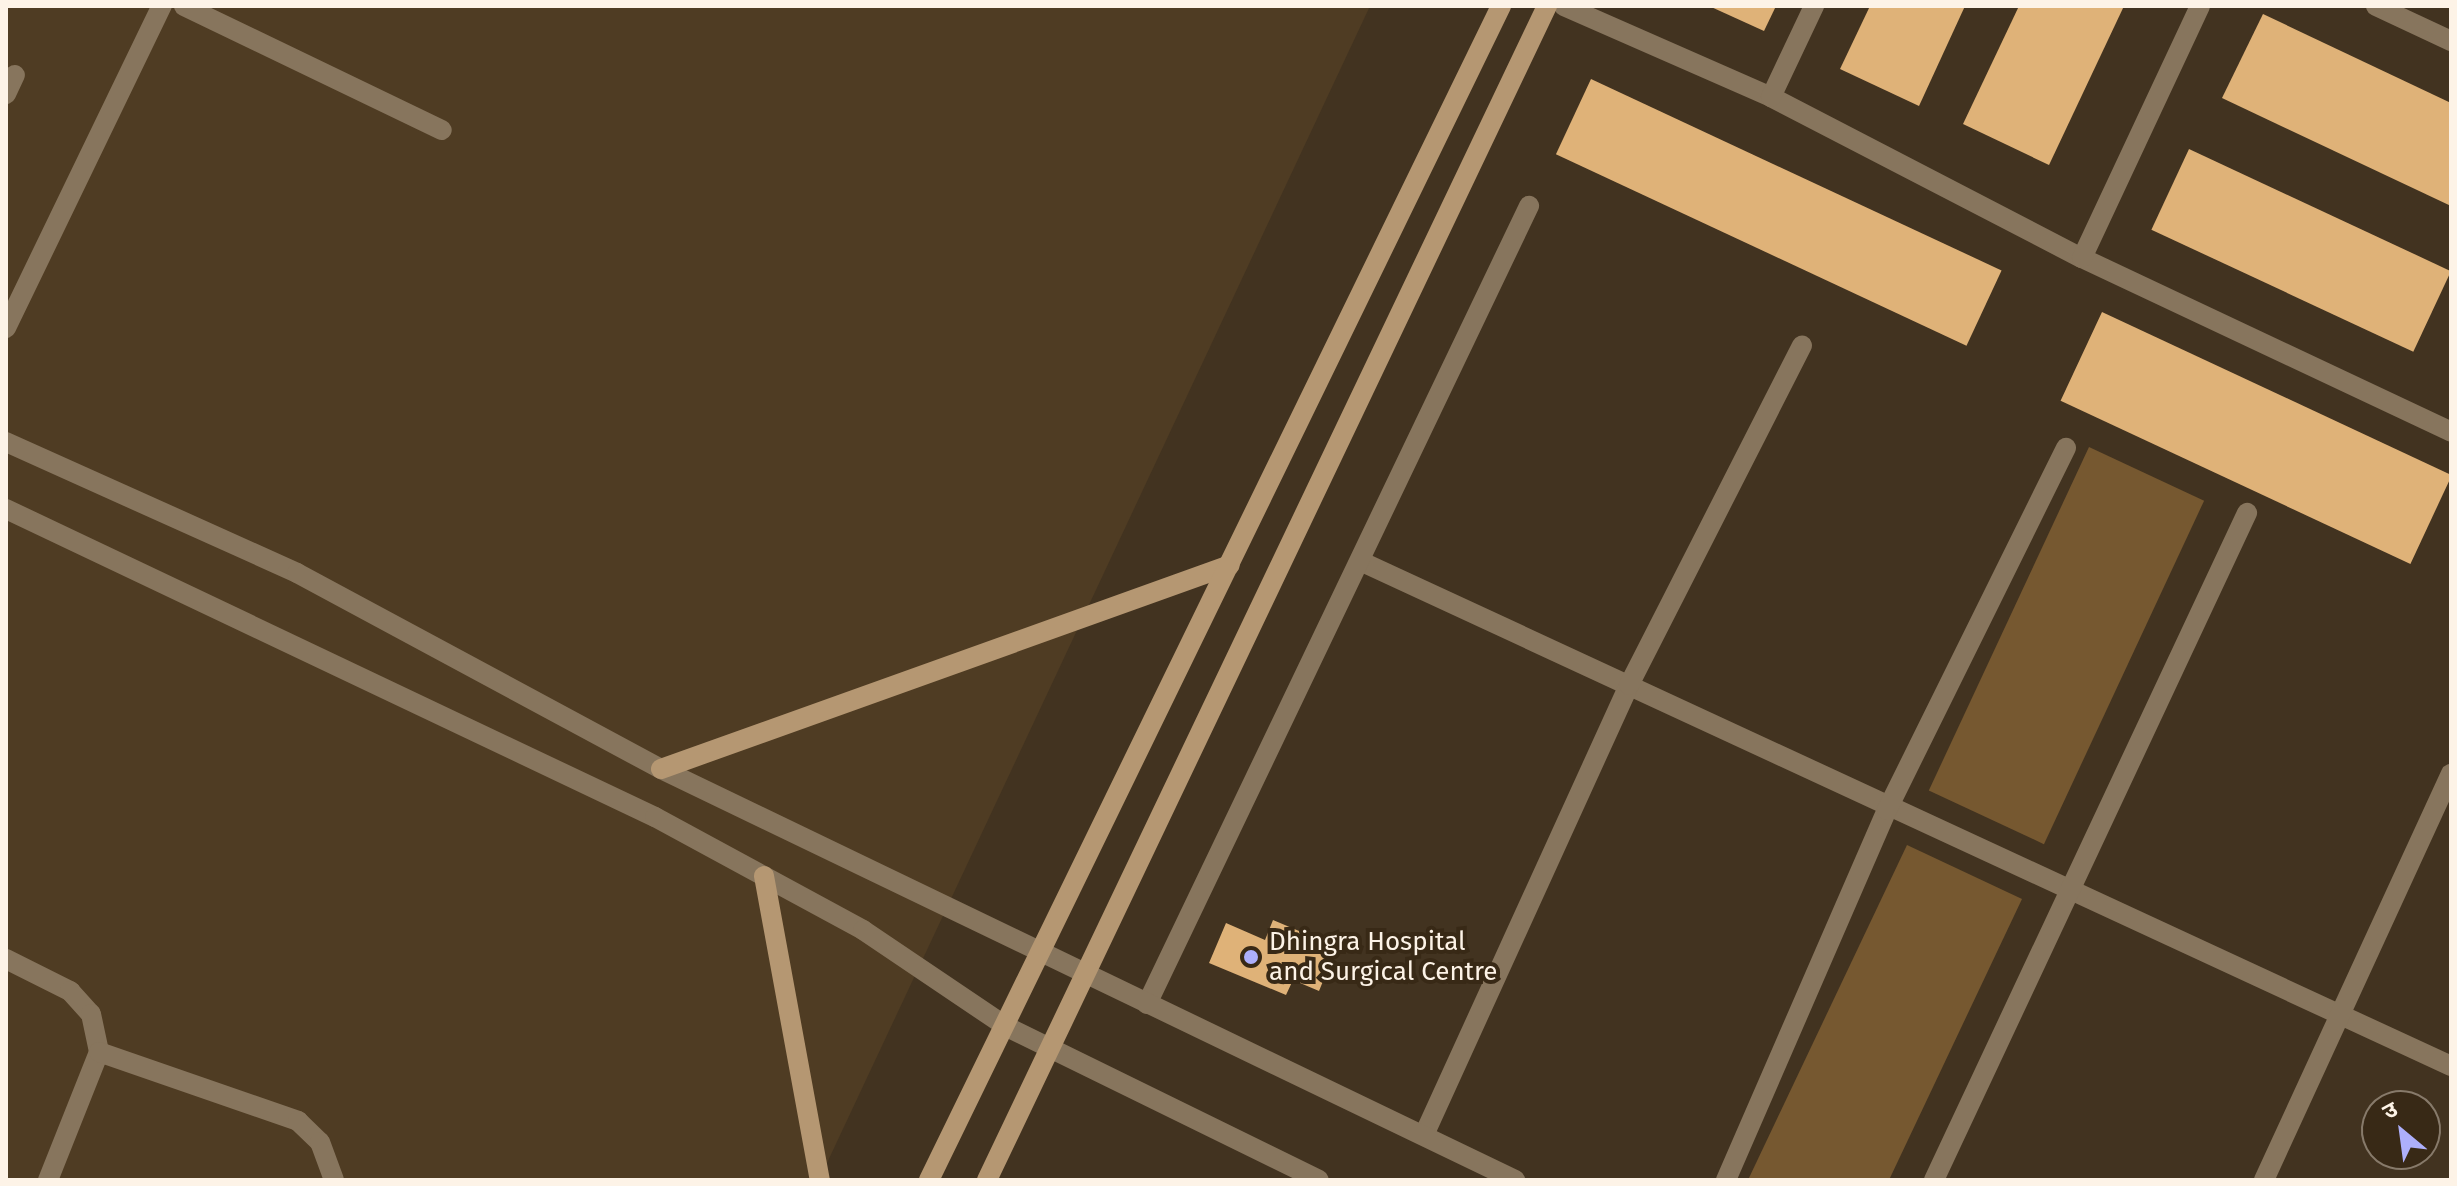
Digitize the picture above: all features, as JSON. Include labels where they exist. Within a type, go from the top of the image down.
[{"type":"main road","points":[[929,1180],[1007,1027],[1501,6]]},
{"type":"main road","points":[[987,1180],[1089,978],[1547,6]]},
{"type":"main road","points":[[661,769],[1230,565]]},
{"type":"main road","points":[[764,876],[820,1180]]},
{"type":"street","points":[[6,328],[162,6]]},
{"type":"street","points":[[184,6],[442,130]]},
{"type":"street","points":[[1564,6],[1771,97],[2082,258],[2451,432]]},
{"type":"street","points":[[1771,97],[1814,6]]},
{"type":"street","points":[[2082,258],[2200,6]]},
{"type":"street","points":[[2376,6],[2451,41]]},
{"type":"street","points":[[1147,1004],[1529,206]]},
{"type":"street","points":[[1424,1135],[1629,685],[1802,345]]},
{"type":"street","points":[[6,442],[297,573],[661,769],[1040,957],[1147,1004],[1515,1180]]},
{"type":"street","points":[[1726,1180],[1887,810],[2066,448]]},
{"type":"street","points":[[6,509],[764,876],[863,930],[1007,1027],[1319,1180]]},
{"type":"street","points":[[1934,1180],[2247,513]]},
{"type":"street","points":[[1360,561],[1629,685],[1887,810],[2451,1066]]},
{"type":"street","points":[[2264,1180],[2451,774]]},
{"type":"street","points":[[6,959],[70,991],[91,1014],[99,1052],[48,1180]]},
{"type":"street","points":[[99,1052],[298,1121],[320,1142],[334,1180]]},
{"type":"shaded area","points":[[6,6],[1370,6],[819,1180],[6,1180]]},
{"type":"shaded area","points":[[2089,447],[2204,501],[2044,844],[1929,790]]},
{"type":"shaded area","points":[[1907,845],[2022,899],[1889,1180],[1748,1180]]},
{"type":"building","points":[[1709,6],[1776,6],[1764,31]]},
{"type":"building","points":[[1870,6],[1965,6],[1919,106],[1840,69]]},
{"type":"building","points":[[2019,6],[2124,6],[2049,165],[1963,124]]},
{"type":"building","points":[[2263,14],[2451,103],[2451,206],[2222,98]]},
{"type":"building","points":[[1591,79],[2002,270],[1966,346],[1556,154]]},
{"type":"building","points":[[2189,149],[2451,271],[2413,352],[2151,230]]},
{"type":"building","points":[[2102,312],[2451,475],[2410,564],[2061,401]]},
{"type":"building","points":[[1273,920],[1337,947],[1319,991],[1293,980],[1286,995],[1209,963],[1226,923],[1265,940]]},
{"type":"place","name":"Dhingra Hospital and Surgical Centre","points":[[1251,957]]}]
